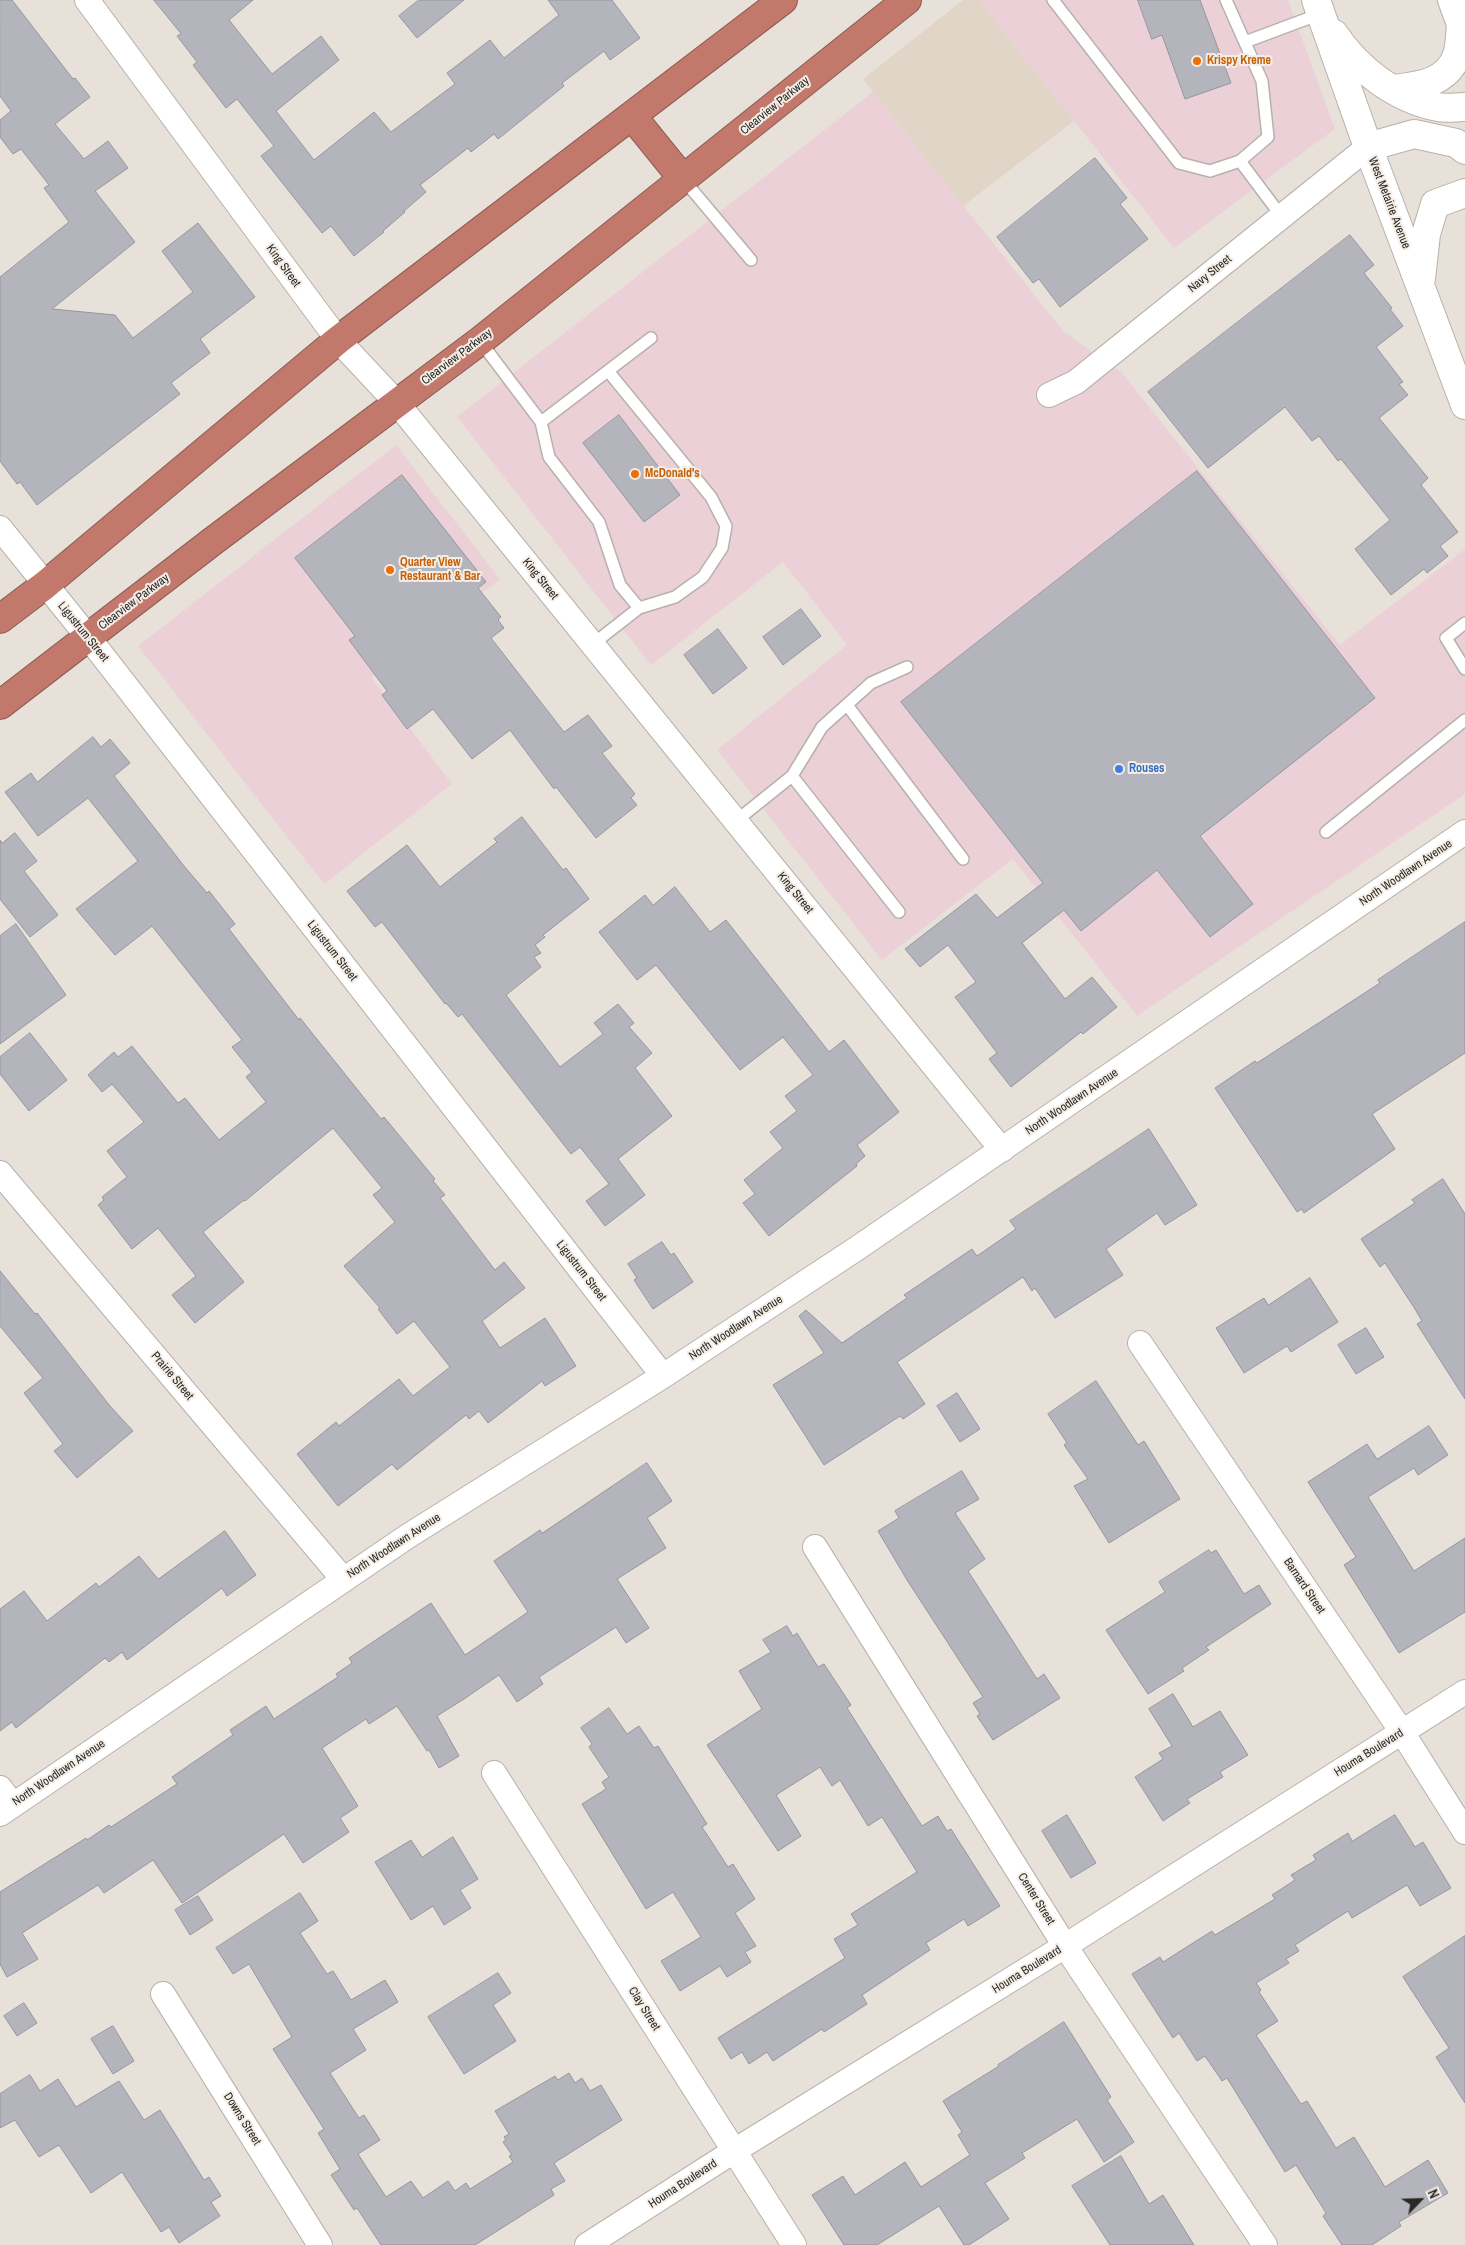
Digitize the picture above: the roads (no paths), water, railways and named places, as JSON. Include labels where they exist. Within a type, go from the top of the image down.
[{"type":"highway","points":[[0,619],[45,585],[338,340],[783,0]]},
{"type":"highway","name":"Clearview Parkway","points":[[0,705],[213,541],[480,341],[907,0]]},
{"type":"highway","points":[[632,116],[683,179]]},
{"type":"main road","points":[[1318,7],[1343,47],[1377,80],[1414,100],[1439,108],[1465,107]]},
{"type":"main road","name":"West Metairie Avenue","points":[[1318,7],[1368,147],[1465,405]]},
{"type":"main road","points":[[1394,89],[1427,85],[1448,71],[1456,56],[1459,20]]},
{"type":"main road","points":[[1368,147],[1414,134],[1456,143],[1465,150]]},
{"type":"main road","points":[[1420,287],[1426,234],[1436,204],[1465,193]]},
{"type":"street","name":"King Street","points":[[88,0],[338,340],[397,403],[1002,1150]]},
{"type":"street","name":"Navy Street","points":[[1049,395],[1076,382],[1368,147]]},
{"type":"street","name":"Ligustrum Street","points":[[0,528],[88,637],[662,1376]]},
{"type":"street","name":"North Woodlawn Avenue","points":[[4,1802],[408,1536],[662,1376],[1002,1150],[1465,832]]},
{"type":"street","name":"Prairie Street","points":[[0,1173],[343,1580]]},
{"type":"street","name":"Barnard Street","points":[[1140,1343],[1402,1732],[1465,1832]]},
{"type":"street","name":"Center Street","points":[[815,1547],[1065,1946],[1265,2245]]},
{"type":"street","name":"Houma Boulevard","points":[[587,2245],[734,2151],[1065,1946],[1465,1692]]},
{"type":"street","name":"Clay Street","points":[[494,1773],[794,2245]]},
{"type":"street","name":"Downs Street","points":[[163,1994],[320,2245]]},
{"type":"lane","points":[[1054,0],[1179,162],[1210,170],[1240,161],[1268,136],[1262,81],[1226,0]]},
{"type":"lane","points":[[1245,42],[1318,7]]},
{"type":"lane","points":[[1240,161],[1282,217]]},
{"type":"lane","points":[[683,179],[751,260]]},
{"type":"lane","points":[[541,422],[651,338]]},
{"type":"lane","points":[[480,341],[541,422],[550,457],[599,522],[620,585],[639,608]]},
{"type":"lane","points":[[593,644],[639,608],[675,597],[703,578],[722,548],[726,526],[711,498],[608,371]]},
{"type":"lane","points":[[1465,623],[1446,638],[1465,669]]},
{"type":"lane","points":[[736,821],[792,776],[822,727],[871,683],[907,666]]},
{"type":"lane","points":[[847,705],[963,859]]},
{"type":"lane","points":[[1326,832],[1465,720]]},
{"type":"lane","points":[[792,776],[899,912]]},
{"type":"place","name":"Krispy Kreme","points":[[1197,61]]},
{"type":"place","name":"McDonald's","points":[[635,474]]},
{"type":"place","name":"Quarter View Restaurant & Bar","points":[[390,570]]},
{"type":"place","name":"Rouses","points":[[1119,769]]}]
